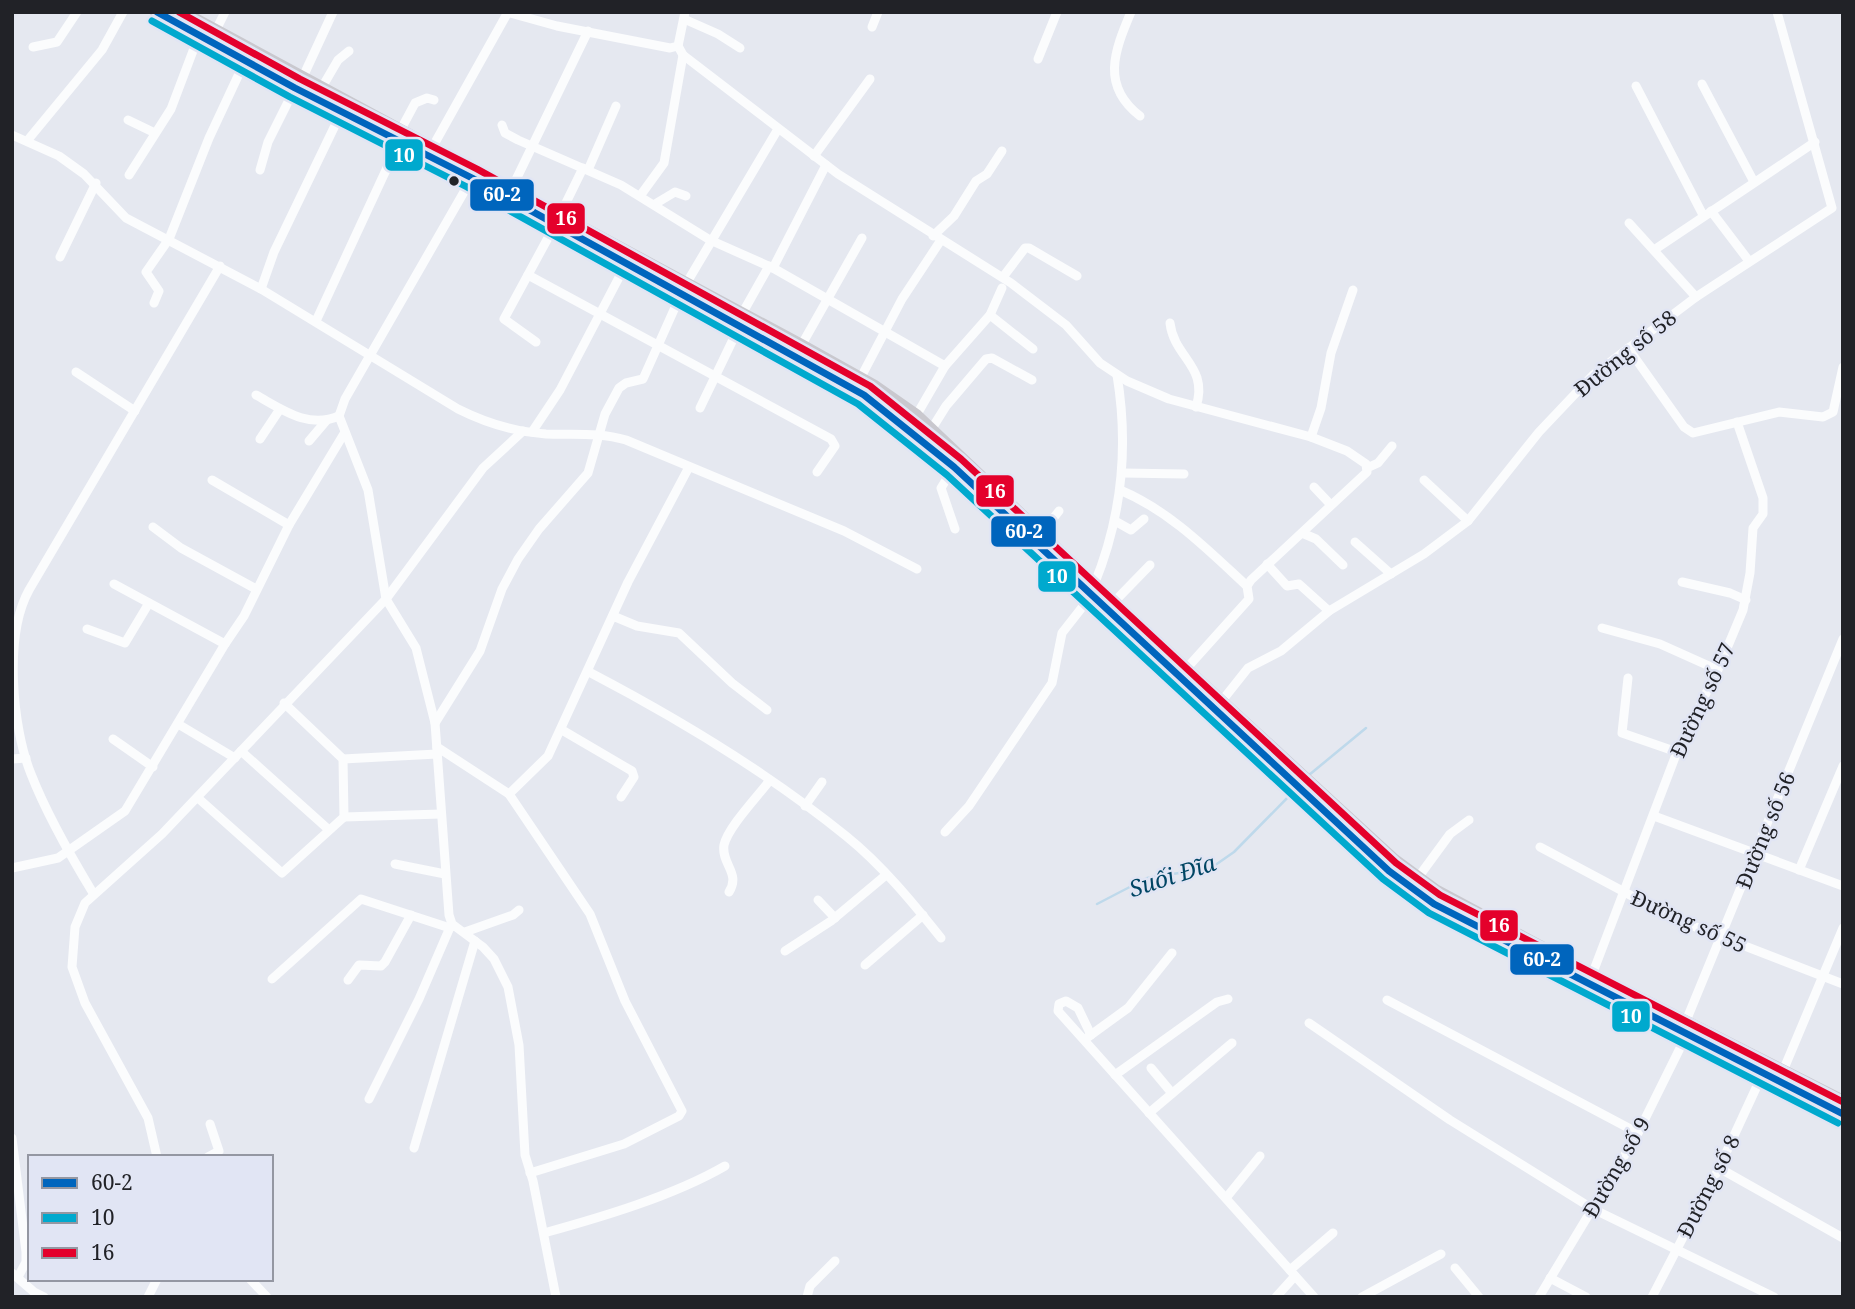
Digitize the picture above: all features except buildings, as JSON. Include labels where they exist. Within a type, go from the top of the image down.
[{"type":"highway","points":[[157,12],[245,61],[298,84],[321,89],[472,178],[557,220],[741,320],[864,395],[954,467],[1293,776],[1417,879],[1451,901],[1592,975],[1763,1073],[1843,1114]]},
{"type":"highway","points":[[180,12],[341,113],[432,148],[511,190],[626,264],[684,289]]},
{"type":"highway","points":[[741,320],[801,346],[860,379],[916,416],[1040,535],[1093,591],[1113,603],[1186,669],[1293,776]]},
{"type":"highway","points":[[1308,789],[1389,871],[1434,904],[1686,1027],[1783,1070],[1843,1102]]},
{"type":"street","points":[[33,47],[57,42],[77,12]]},
{"type":"street","points":[[27,141],[102,50],[123,12]]},
{"type":"street","points":[[215,32],[225,12]]},
{"type":"street","points":[[260,170],[272,131],[334,12]]},
{"type":"street","points":[[432,148],[508,12],[680,51],[826,165],[937,238],[1003,277],[1066,325],[1087,351],[1117,376],[1144,390],[1196,407],[1311,438],[1347,451],[1367,468]]},
{"type":"street","points":[[872,27],[878,12]]},
{"type":"street","points":[[1038,59],[1057,12]]},
{"type":"street","points":[[1131,12],[1114,65],[1118,94],[1125,105],[1140,116]]},
{"type":"street","name":"Đường số 58","points":[[1221,702],[1248,668],[1281,651],[1329,611],[1440,544],[1468,521],[1579,388],[1628,348],[1696,297],[1832,208],[1777,12]]},
{"type":"street","points":[[640,195],[664,163],[684,16],[740,48]]},
{"type":"street","points":[[511,190],[588,31]]},
{"type":"street","points":[[129,175],[171,109],[199,35]]},
{"type":"street","points":[[321,89],[338,60],[349,51]]},
{"type":"street","points":[[154,303],[159,291],[146,272],[169,239],[209,138],[245,61]]},
{"type":"street","points":[[814,156],[870,79]]},
{"type":"street","points":[[1702,84],[1754,182]]},
{"type":"street","points":[[1636,86],[1707,213],[1749,261]]},
{"type":"street","points":[[316,321],[415,103],[427,98],[433,100]]},
{"type":"street","points":[[536,342],[504,321],[585,169],[615,106]]},
{"type":"street","points":[[261,289],[274,252],[341,113]]},
{"type":"street","points":[[128,120],[155,133]]},
{"type":"street","points":[[502,125],[505,133],[640,195],[710,240],[771,267],[945,366]]},
{"type":"street","points":[[435,723],[480,651],[502,589],[518,559],[539,529],[588,473],[605,414],[619,388],[626,383],[643,379],[657,345],[710,240],[778,129]]},
{"type":"street","points":[[12,135],[59,156],[96,183],[126,218],[220,265],[458,409],[485,422],[527,432],[598,434],[626,440],[844,531],[917,569]]},
{"type":"street","points":[[1654,250],[1815,142]]},
{"type":"street","points":[[860,379],[937,238],[976,181],[987,174],[1002,151]]},
{"type":"street","points":[[700,408],[741,320],[826,165]]},
{"type":"street","points":[[369,1099],[419,999],[451,926],[435,723],[416,648],[386,599],[368,490],[339,416],[345,399],[370,354],[472,178]]},
{"type":"street","points":[[60,257],[96,183]]},
{"type":"street","points":[[655,204],[675,192],[686,196]]},
{"type":"street","points":[[1629,223],[1696,297]]},
{"type":"street","points":[[801,346],[862,238]]},
{"type":"street","points":[[1003,277],[1028,247],[1077,276]]},
{"type":"street","points":[[157,1155],[148,1118],[85,1003],[72,967],[75,927],[85,903],[93,893],[142,854],[198,798],[284,703],[386,599],[483,468],[527,432],[560,390],[626,264]]},
{"type":"street","points":[[93,893],[68,852],[26,758],[13,655],[14,630],[20,606],[220,265]]},
{"type":"street","points":[[528,275],[831,439],[835,446],[817,472]]},
{"type":"street","points":[[916,416],[945,366],[990,316],[1002,288]]},
{"type":"street","points":[[1311,438],[1321,408],[1331,353],[1353,290]]},
{"type":"street","points":[[990,316],[1033,349]]},
{"type":"street","points":[[1170,323],[1171,334],[1200,383],[1196,407]]},
{"type":"street","points":[[1628,348],[1684,427],[1693,433],[1779,412],[1823,417],[1833,412],[1843,367]]},
{"type":"street","points":[[931,430],[946,406],[986,359],[992,358],[1032,380]]},
{"type":"street","points":[[76,372],[135,411]]},
{"type":"street","points":[[944,832],[970,806],[1052,683],[1062,633],[1093,591],[1107,553],[1123,473],[1125,421],[1117,376]]},
{"type":"street","points":[[256,395],[280,409],[315,422],[339,416]]},
{"type":"street","points":[[260,439],[280,409]]},
{"type":"street","points":[[309,441],[326,421]]},
{"type":"street","name":"Đường số 57","points":[[1592,975],[1677,752],[1718,670],[1746,600],[1753,528],[1764,509],[1763,498],[1737,422]]},
{"type":"street","points":[[12,867],[47,862],[68,852],[125,811],[225,644],[289,525],[345,432]]},
{"type":"street","points":[[1367,468],[1378,463],[1392,446]]},
{"type":"street","points":[[509,794],[542,765],[562,730],[613,615],[689,467]]},
{"type":"street","points":[[954,467],[941,488],[955,529]]},
{"type":"street","points":[[1247,586],[1267,564],[1367,472],[1367,468]]},
{"type":"street","points":[[1123,473],[1184,474]]},
{"type":"street","points":[[212,480],[289,525]]},
{"type":"street","points":[[1424,480],[1468,521]]},
{"type":"street","points":[[1314,487],[1331,505]]},
{"type":"street","points":[[1121,490],[1146,501],[1177,523],[1247,586],[1249,599],[1186,669]]},
{"type":"street","points":[[1040,535],[1059,511]]},
{"type":"street","points":[[1115,521],[1129,530],[1144,519]]},
{"type":"street","points":[[153,527],[181,548],[256,589]]},
{"type":"street","points":[[1302,533],[1316,539],[1343,565]]},
{"type":"street","points":[[1355,542],[1391,574]]},
{"type":"street","points":[[1267,564],[1287,586],[1299,584],[1329,611]]},
{"type":"street","points":[[1113,603],[1150,565]]},
{"type":"street","points":[[1682,582],[1730,593],[1746,600]]},
{"type":"street","points":[[114,583],[225,644]]},
{"type":"street","points":[[87,629],[125,643],[149,603]]},
{"type":"street","points":[[613,615],[637,626],[679,633],[732,683],[767,710]]},
{"type":"street","points":[[1602,628],[1660,643],[1718,670]]},
{"type":"street","name":"Đường số 56","points":[[1686,1027],[1843,639]]},
{"type":"street","points":[[589,672],[663,711],[770,780],[847,837],[886,875],[941,938]]},
{"type":"street","points":[[1628,678],[1622,733],[1677,752]]},
{"type":"street","points":[[284,703],[343,759],[344,817]]},
{"type":"street","points":[[178,724],[238,754],[328,829]]},
{"type":"street","points":[[562,730],[632,771],[634,777],[621,797]]},
{"type":"street","points":[[113,739],[153,767]]},
{"type":"street","points":[[343,759],[437,750],[509,794],[590,914],[625,1001],[682,1111],[679,1116],[632,1141],[530,1173]]},
{"type":"street","points":[[12,759],[26,758]]},
{"type":"street","points":[[1798,870],[1843,766]]},
{"type":"street","points":[[729,892],[734,876],[724,851],[726,838],[770,780]]},
{"type":"street","points":[[805,806],[822,782]]},
{"type":"street","points":[[198,798],[282,873],[344,817],[441,814]]},
{"type":"street","points":[[1654,817],[1843,886]]},
{"type":"street","points":[[1417,879],[1450,834],[1469,820]]},
{"type":"street","name":"Đường số 55","points":[[1540,847],[1675,919],[1843,984]]},
{"type":"street","points":[[395,864],[446,874]]},
{"type":"street","points":[[785,951],[835,918],[886,875]]},
{"type":"street","points":[[272,979],[360,899],[465,932],[494,959],[512,1002],[519,1045],[523,1142],[556,1297]]},
{"type":"street","points":[[818,900],[835,918]]},
{"type":"street","points":[[465,932],[513,915],[519,910]]},
{"type":"street","points":[[348,980],[359,965],[381,965],[385,962],[411,915]]},
{"type":"street","points":[[865,965],[923,915]]},
{"type":"street","points":[[1783,1070],[1843,928]]},
{"type":"street","points":[[414,1148],[475,940]]},
{"type":"street","points":[[1172,953],[1128,1008],[1087,1037],[1115,1075],[1314,1297]]},
{"type":"street","points":[[1115,1075],[1217,1002],[1228,999]]},
{"type":"street","points":[[1387,1000],[1637,1133]]},
{"type":"street","points":[[1309,1024],[1450,1120],[1593,1209],[1774,1297]]},
{"type":"street","name":"Đường số 9","points":[[1539,1297],[1637,1133],[1686,1027]]},
{"type":"street","points":[[1149,1113],[1232,1043]]},
{"type":"street","points":[[1151,1068],[1171,1092]]},
{"type":"street","name":"Đường số 8","points":[[1651,1297],[1719,1168],[1763,1073]]},
{"type":"street","points":[[210,1124],[221,1154]]},
{"type":"street","points":[[12,1138],[26,1252],[26,1262],[15,1275],[44,1297]]},
{"type":"street","points":[[1226,1198],[1260,1156]]},
{"type":"street","points":[[544,1233],[594,1219],[687,1186],[725,1166]]},
{"type":"street","points":[[1719,1168],[1843,1238]]},
{"type":"street","points":[[1276,1297],[1293,1273],[1333,1233]]},
{"type":"street","points":[[1362,1297],[1441,1254]]},
{"type":"street","points":[[807,1297],[810,1286],[835,1261]]},
{"type":"street","points":[[1455,1268],[1479,1297]]},
{"type":"street","points":[[1550,1278],[1586,1297]]},
{"type":"street","points":[[148,1297],[156,1281]]},
{"type":"street","points":[[252,1281],[267,1297]]},
{"type":"waterway","name":"Suối Đĩa","points":[[1309,775],[1366,728]]},
{"type":"waterway","name":"Suối Đĩa","points":[[1097,904],[1147,878],[1211,868],[1234,852],[1295,790]]},
{"type":"transit line","name":"60-2","points":[[157,12],[295,88],[472,178],[864,395],[954,467],[1389,871],[1434,904],[1843,1114]]},
{"type":"transit line","name":"16","points":[[179,12],[300,79],[477,169],[870,386],[961,459],[1396,863],[1440,895],[1843,1102]]},
{"type":"transit line","name":"10","points":[[152,21],[290,97],[467,187],[858,404],[947,475],[1383,879],[1429,913],[1838,1123]]}]
